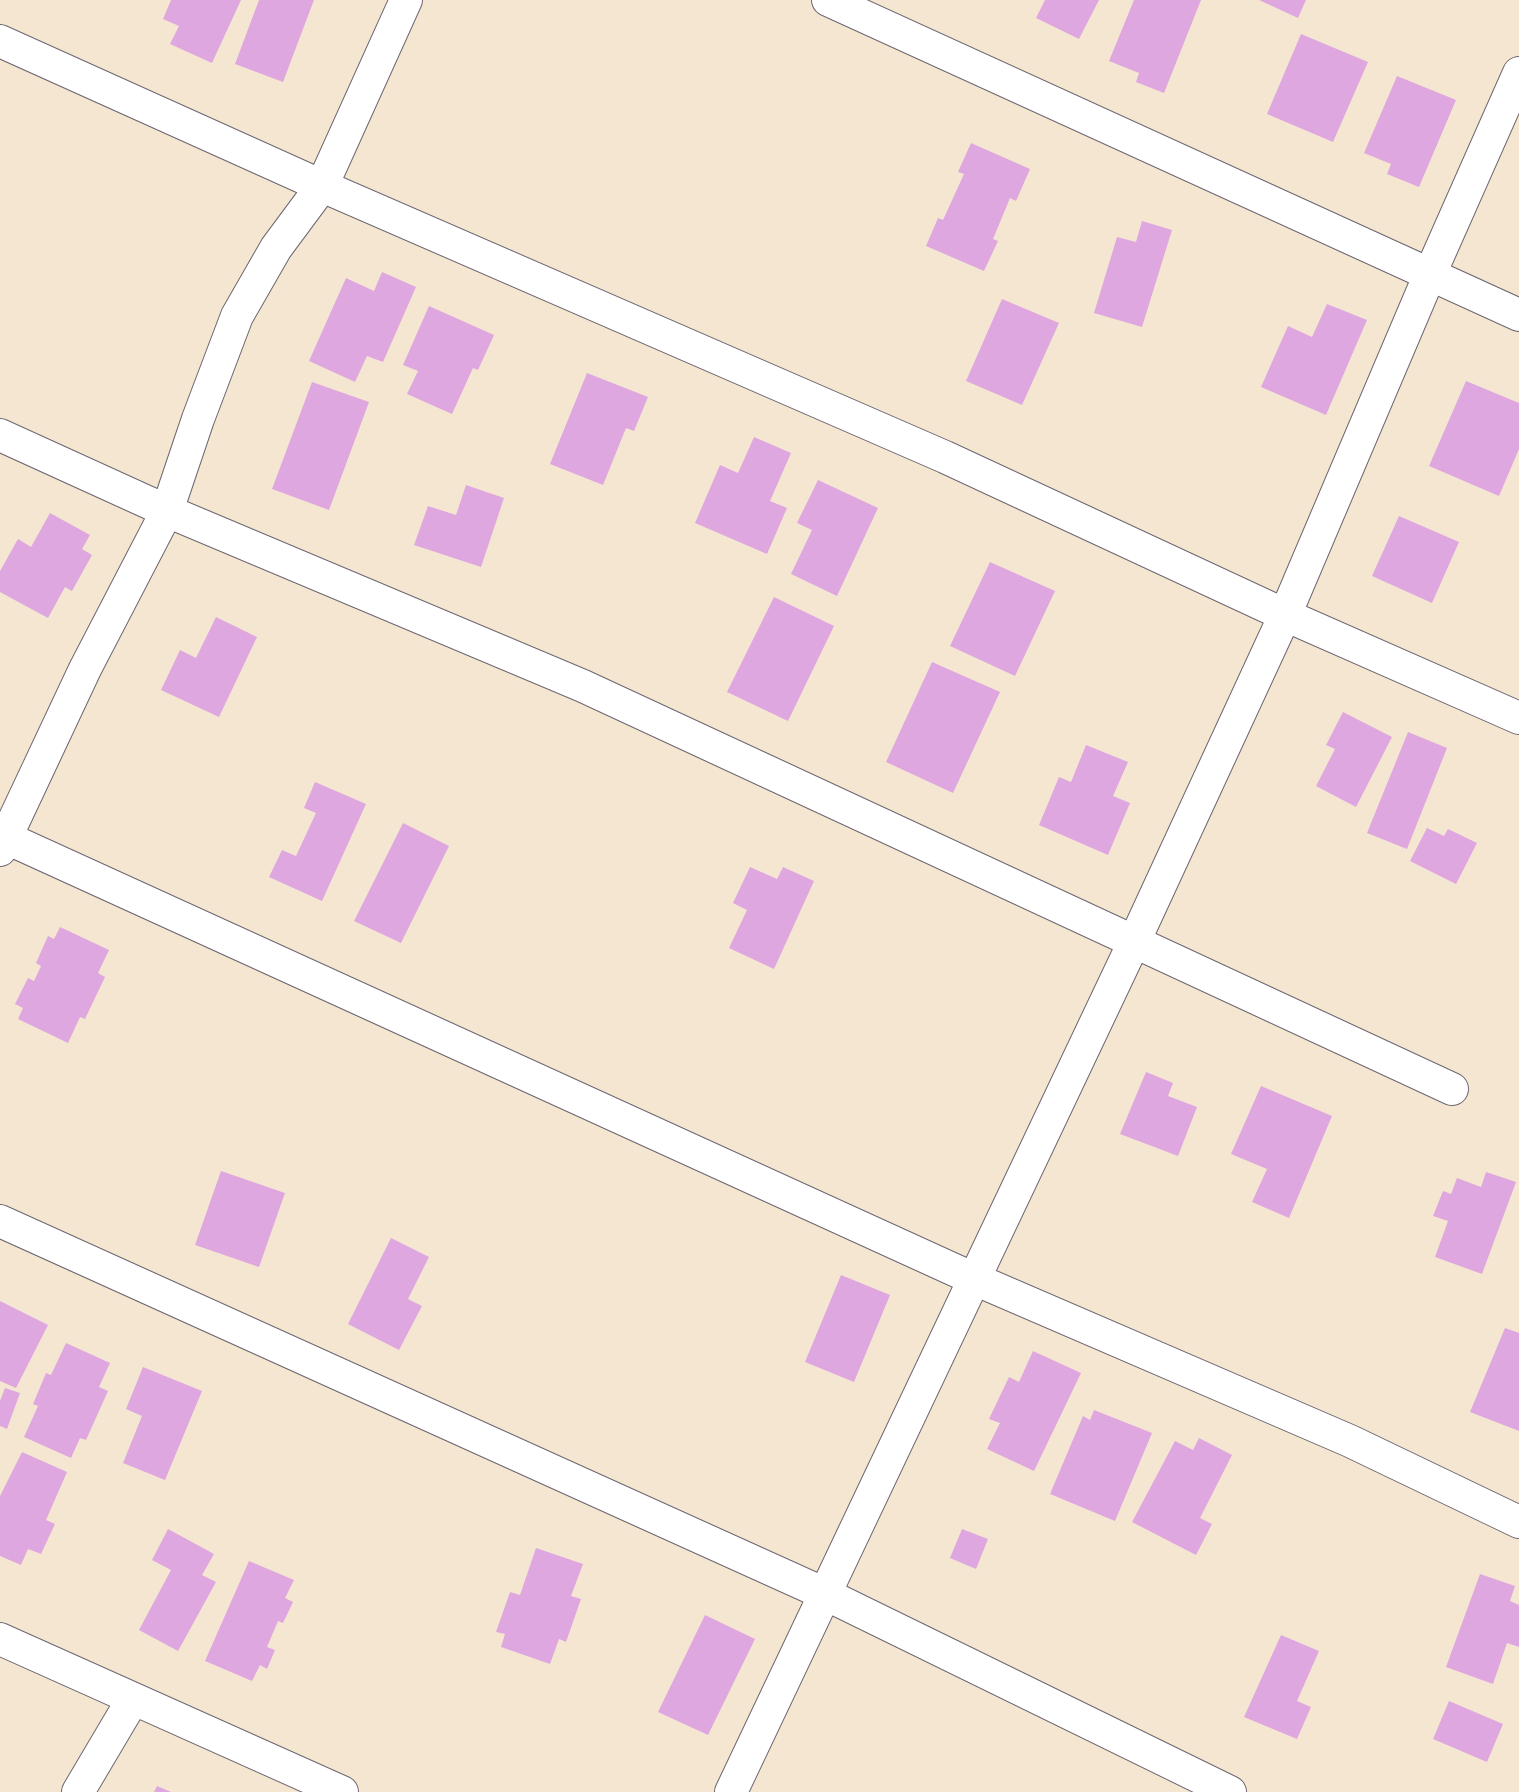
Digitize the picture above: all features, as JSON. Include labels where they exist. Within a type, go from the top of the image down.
[{"type":"street","points":[[406,0],[322,186],[276,248],[237,316],[198,419],[167,511],[85,669],[2,841],[972,1278],[1350,1441],[1519,1522]]},
{"type":"street","points":[[828,0],[1519,315]]},
{"type":"street","points":[[0,41],[322,186],[945,458],[1285,615],[1519,718]]},
{"type":"street","points":[[730,1792],[972,1278],[1134,942],[1285,615],[1430,274],[1519,73]]},
{"type":"street","points":[[0,435],[167,511],[584,686],[1452,1089]]},
{"type":"street","points":[[0,1221],[823,1593],[1230,1792]]},
{"type":"street","points":[[0,1639],[342,1792]]},
{"type":"street","points":[[78,1792],[133,1699]]},
{"type":"building","points":[[171,0],[241,0],[212,63],[170,44],[179,26],[163,19]]},
{"type":"building","points":[[259,0],[314,0],[283,82],[235,64]]},
{"type":"building","points":[[1045,0],[1099,0],[1079,39],[1036,18]]},
{"type":"building","points":[[1134,0],[1201,0],[1164,93],[1136,82],[1139,73],[1109,61]]},
{"type":"building","points":[[1259,0],[1306,0],[1298,18]]},
{"type":"building","points":[[1301,34],[1368,62],[1333,142],[1267,114]]},
{"type":"building","points":[[1397,76],[1456,100],[1419,187],[1387,174],[1391,164],[1364,153]]},
{"type":"building","points":[[971,143],[1030,169],[1016,201],[1010,198],[993,239],[998,241],[984,271],[926,246],[938,218],[943,220],[964,174],[958,172]]},
{"type":"building","points":[[1142,221],[1172,230],[1142,327],[1094,313],[1117,237],[1136,242]]},
{"type":"building","points":[[382,272],[416,287],[383,362],[367,356],[355,382],[309,361],[346,278],[374,291]]},
{"type":"building","points":[[1002,299],[1059,323],[1022,405],[966,381]]},
{"type":"building","points":[[1327,304],[1367,320],[1326,415],[1261,387],[1288,326],[1312,337]]},
{"type":"building","points":[[429,306],[494,335],[478,370],[473,368],[452,414],[407,394],[418,371],[403,365]]},
{"type":"building","points":[[587,373],[648,397],[634,431],[626,428],[603,485],[550,464]]},
{"type":"building","points":[[1466,381],[1519,403],[1519,449],[1499,496],[1429,466]]},
{"type":"building","points":[[312,382],[369,402],[329,510],[272,489]]},
{"type":"building","points":[[754,437],[791,453],[770,501],[787,508],[767,554],[695,523],[720,465],[738,473]]},
{"type":"building","points":[[818,480],[878,508],[837,596],[791,574],[812,530],[797,523]]},
{"type":"building","points":[[466,485],[504,498],[481,567],[414,545],[428,506],[456,515]]},
{"type":"building","points":[[50,513],[90,535],[82,549],[92,555],[72,591],[65,587],[48,618],[0,592],[0,571],[18,539],[31,547]]},
{"type":"building","points":[[1399,516],[1459,542],[1432,603],[1372,576]]},
{"type":"building","points":[[990,562],[1055,591],[1015,676],[950,646]]},
{"type":"building","points":[[774,597],[834,626],[788,721],[727,692]]},
{"type":"building","points":[[216,617],[257,637],[219,717],[161,690],[180,650],[196,658]]},
{"type":"building","points":[[932,662],[1000,692],[953,793],[886,762]]},
{"type":"building","points":[[1343,712],[1392,737],[1356,807],[1316,786],[1335,749],[1326,745]]},
{"type":"building","points":[[1408,732],[1447,748],[1407,849],[1367,833]]},
{"type":"building","points":[[1086,745],[1128,762],[1113,796],[1130,803],[1108,855],[1039,825],[1059,777],[1071,782]]},
{"type":"building","points":[[315,782],[366,804],[322,901],[269,877],[282,850],[296,856],[316,813],[304,808]]},
{"type":"building","points":[[403,823],[449,846],[401,943],[354,921]]},
{"type":"building","points":[[1427,828],[1444,836],[1448,829],[1477,843],[1456,884],[1410,861]]},
{"type":"building","points":[[750,867],[777,879],[783,867],[814,881],[774,969],[729,948],[747,910],[733,903]]},
{"type":"building","points":[[60,927],[109,950],[98,973],[105,977],[85,1019],[80,1017],[68,1043],[18,1019],[23,1008],[15,1004],[28,978],[34,981],[41,966],[36,963],[48,936],[54,939]]},
{"type":"building","points":[[1146,1072],[1173,1083],[1168,1096],[1197,1107],[1178,1156],[1120,1134]]},
{"type":"building","points":[[1261,1086],[1332,1116],[1289,1218],[1252,1202],[1267,1169],[1231,1154]]},
{"type":"building","points":[[221,1171],[285,1193],[259,1267],[195,1245]]},
{"type":"building","points":[[1486,1172],[1516,1182],[1482,1274],[1435,1257],[1448,1221],[1433,1216],[1443,1191],[1451,1194],[1457,1178],[1481,1187]]},
{"type":"building","points":[[391,1238],[429,1257],[408,1299],[422,1306],[399,1350],[348,1324]]},
{"type":"building","points":[[841,1275],[890,1295],[854,1382],[805,1362]]},
{"type":"building","points":[[0,1301],[48,1325],[16,1388],[0,1381]]},
{"type":"building","points":[[1505,1328],[1519,1333],[1519,1431],[1470,1412]]},
{"type":"building","points":[[66,1343],[110,1363],[99,1387],[108,1391],[86,1440],[80,1438],[71,1458],[24,1437],[38,1406],[33,1404],[46,1373],[51,1375]]},
{"type":"building","points":[[1033,1351],[1081,1373],[1034,1471],[987,1449],[1000,1423],[989,1419],[1009,1377],[1019,1382]]},
{"type":"building","points":[[143,1367],[202,1391],[165,1480],[123,1463],[142,1416],[126,1409]]},
{"type":"building","points":[[5,1388],[20,1393],[7,1429],[0,1426],[0,1401]]},
{"type":"building","points":[[1094,1410],[1152,1433],[1115,1521],[1050,1494],[1083,1416],[1090,1420]]},
{"type":"building","points":[[1199,1438],[1232,1455],[1200,1518],[1212,1524],[1196,1555],[1132,1522],[1175,1441],[1193,1450]]},
{"type":"building","points":[[22,1452],[67,1472],[46,1520],[55,1524],[41,1554],[28,1549],[21,1565],[0,1556],[0,1496]]},
{"type":"building","points":[[168,1529],[214,1554],[202,1575],[216,1582],[178,1651],[139,1630],[171,1570],[152,1560]]},
{"type":"building","points":[[962,1529],[988,1539],[976,1569],[950,1558]]},
{"type":"building","points":[[536,1548],[583,1564],[571,1596],[581,1599],[566,1642],[559,1639],[550,1664],[501,1647],[505,1634],[496,1632],[510,1592],[520,1595]]},
{"type":"building","points":[[249,1561],[294,1580],[285,1598],[293,1602],[283,1623],[278,1621],[267,1647],[275,1650],[267,1669],[260,1665],[252,1681],[205,1661]]},
{"type":"building","points":[[1480,1574],[1515,1586],[1510,1601],[1519,1605],[1519,1647],[1507,1643],[1493,1684],[1446,1667]]},
{"type":"building","points":[[705,1615],[755,1639],[708,1735],[658,1712]]},
{"type":"building","points":[[1281,1635],[1319,1651],[1297,1701],[1311,1707],[1297,1739],[1244,1717]]},
{"type":"building","points":[[1449,1701],[1503,1724],[1487,1762],[1433,1739]]},
{"type":"building","points":[[157,1786],[171,1792],[154,1792]]}]
